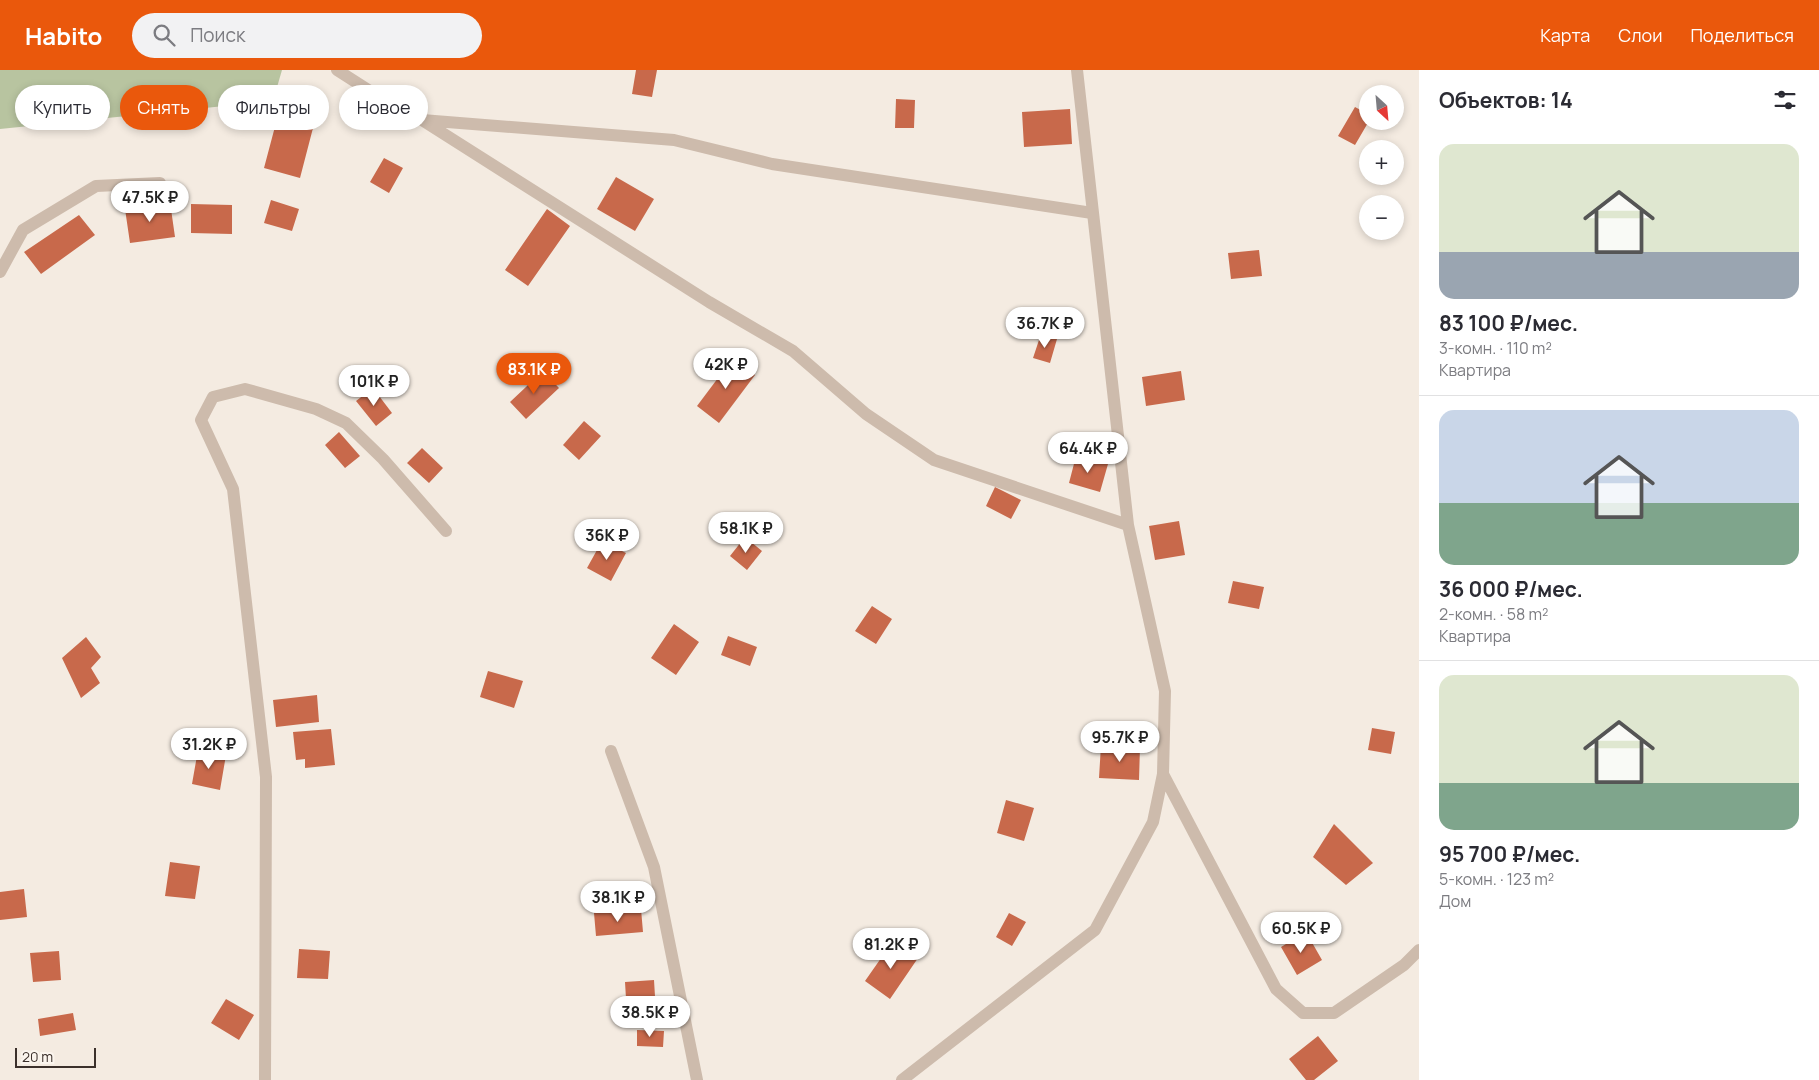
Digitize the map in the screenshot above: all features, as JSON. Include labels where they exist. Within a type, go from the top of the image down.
[{"type":"street","points":[[337,70],[360,85]]},
{"type":"street","points":[[902,1080],[1095,930],[1153,822],[1163,774],[1165,691],[1128,525],[1077,70]]},
{"type":"street","points":[[428,120],[674,140],[772,164],[1092,212]]},
{"type":"street","points":[[428,124],[709,302],[793,352],[866,414],[934,460],[1128,525]]},
{"type":"street","points":[[0,272],[23,230],[96,186],[160,183]]},
{"type":"street","points":[[265,1080],[266,776],[233,489],[201,420],[214,397],[245,389],[316,409],[346,423],[383,459],[446,530]]},
{"type":"street","points":[[611,751],[654,867],[697,1080]]},
{"type":"street","points":[[1163,774],[1276,989],[1303,1013],[1334,1013],[1404,965],[1419,950]]},
{"type":"green space","points":[[0,70],[282,70],[278,85],[218,85],[218,107],[208,108],[208,85],[120,85],[120,117],[110,118],[110,85],[15,85],[15,127],[0,129]]},
{"type":"building","points":[[636,70],[657,70],[652,97],[632,94]]},
{"type":"building","points":[[896,99],[915,100],[914,128],[895,128]]},
{"type":"building","points":[[1355,107],[1359,109],[1359,130],[1364,130],[1355,145],[1338,136]]},
{"type":"building","points":[[1070,109],[1072,144],[1024,147],[1022,112]]},
{"type":"building","points":[[274,130],[312,130],[300,178],[264,168]]},
{"type":"building","points":[[384,158],[403,168],[389,193],[370,182]]},
{"type":"building","points":[[616,177],[654,199],[635,231],[597,209]]},
{"type":"building","points":[[271,200],[299,209],[292,231],[264,223]]},
{"type":"building","points":[[170,202],[175,237],[130,243],[125,209]]},
{"type":"building","points":[[191,204],[232,205],[232,234],[191,233]]},
{"type":"building","points":[[547,209],[570,226],[528,286],[505,270]]},
{"type":"building","points":[[79,215],[95,235],[41,274],[24,252]]},
{"type":"building","points":[[1259,250],[1262,276],[1231,279],[1228,253]]},
{"type":"building","points":[[1041,334],[1057,339],[1050,363],[1033,358]]},
{"type":"building","points":[[733,358],[755,375],[719,423],[697,406]]},
{"type":"building","points":[[543,371],[559,388],[526,419],[510,402]]},
{"type":"building","points":[[1181,371],[1185,400],[1146,406],[1142,377]]},
{"type":"building","points":[[373,388],[392,413],[376,426],[356,401]]},
{"type":"building","points":[[584,421],[601,436],[579,460],[563,445]]},
{"type":"building","points":[[339,432],[360,456],[345,468],[325,445]]},
{"type":"building","points":[[422,448],[443,468],[429,483],[407,463]]},
{"type":"building","points":[[1076,456],[1108,464],[1100,492],[1069,483]]},
{"type":"building","points":[[995,487],[1021,500],[1011,519],[986,506]]},
{"type":"building","points":[[1179,521],[1185,555],[1155,560],[1149,526]]},
{"type":"building","points":[[745,537],[762,551],[747,570],[730,556]]},
{"type":"building","points":[[602,541],[626,553],[611,581],[587,568]]},
{"type":"building","points":[[1233,581],[1264,587],[1259,609],[1228,603]]},
{"type":"building","points":[[872,606],[892,619],[876,644],[855,631]]},
{"type":"building","points":[[674,624],[699,642],[676,675],[651,658]]},
{"type":"building","points":[[728,636],[757,647],[750,666],[721,655]]},
{"type":"building","points":[[86,637],[101,657],[91,668],[100,683],[81,698],[62,658]]},
{"type":"building","points":[[488,671],[523,681],[514,708],[480,697]]},
{"type":"building","points":[[317,695],[319,722],[276,727],[273,700]]},
{"type":"building","points":[[1372,728],[1395,732],[1391,754],[1368,750]]},
{"type":"building","points":[[331,729],[335,765],[305,768],[305,759],[296,760],[293,732]]},
{"type":"building","points":[[1101,745],[1140,747],[1139,780],[1099,778]]},
{"type":"building","points":[[198,750],[226,755],[220,790],[192,784]]},
{"type":"building","points":[[1006,800],[1034,808],[1024,841],[997,833]]},
{"type":"building","points":[[1334,824],[1373,863],[1346,885],[1313,857]]},
{"type":"building","points":[[170,862],[200,866],[195,899],[165,896]]},
{"type":"building","points":[[24,889],[27,917],[0,920],[0,892]]},
{"type":"building","points":[[641,909],[643,932],[596,936],[594,913]]},
{"type":"building","points":[[1009,913],[1026,922],[1012,946],[996,937]]},
{"type":"building","points":[[1306,932],[1322,960],[1297,975],[1281,947]]},
{"type":"building","points":[[893,941],[918,958],[890,999],[865,981]]},
{"type":"building","points":[[299,949],[330,951],[328,979],[297,978]]},
{"type":"building","points":[[59,951],[61,980],[33,982],[30,953]]},
{"type":"building","points":[[654,980],[656,1013],[627,1015],[625,982]]},
{"type":"building","points":[[226,999],[254,1015],[239,1040],[211,1023]]},
{"type":"building","points":[[73,1013],[76,1030],[40,1036],[38,1019]]},
{"type":"building","points":[[637,1030],[664,1031],[663,1047],[637,1046]]},
{"type":"building","points":[[1318,1036],[1338,1061],[1314,1080],[1306,1080],[1289,1059]]}]
